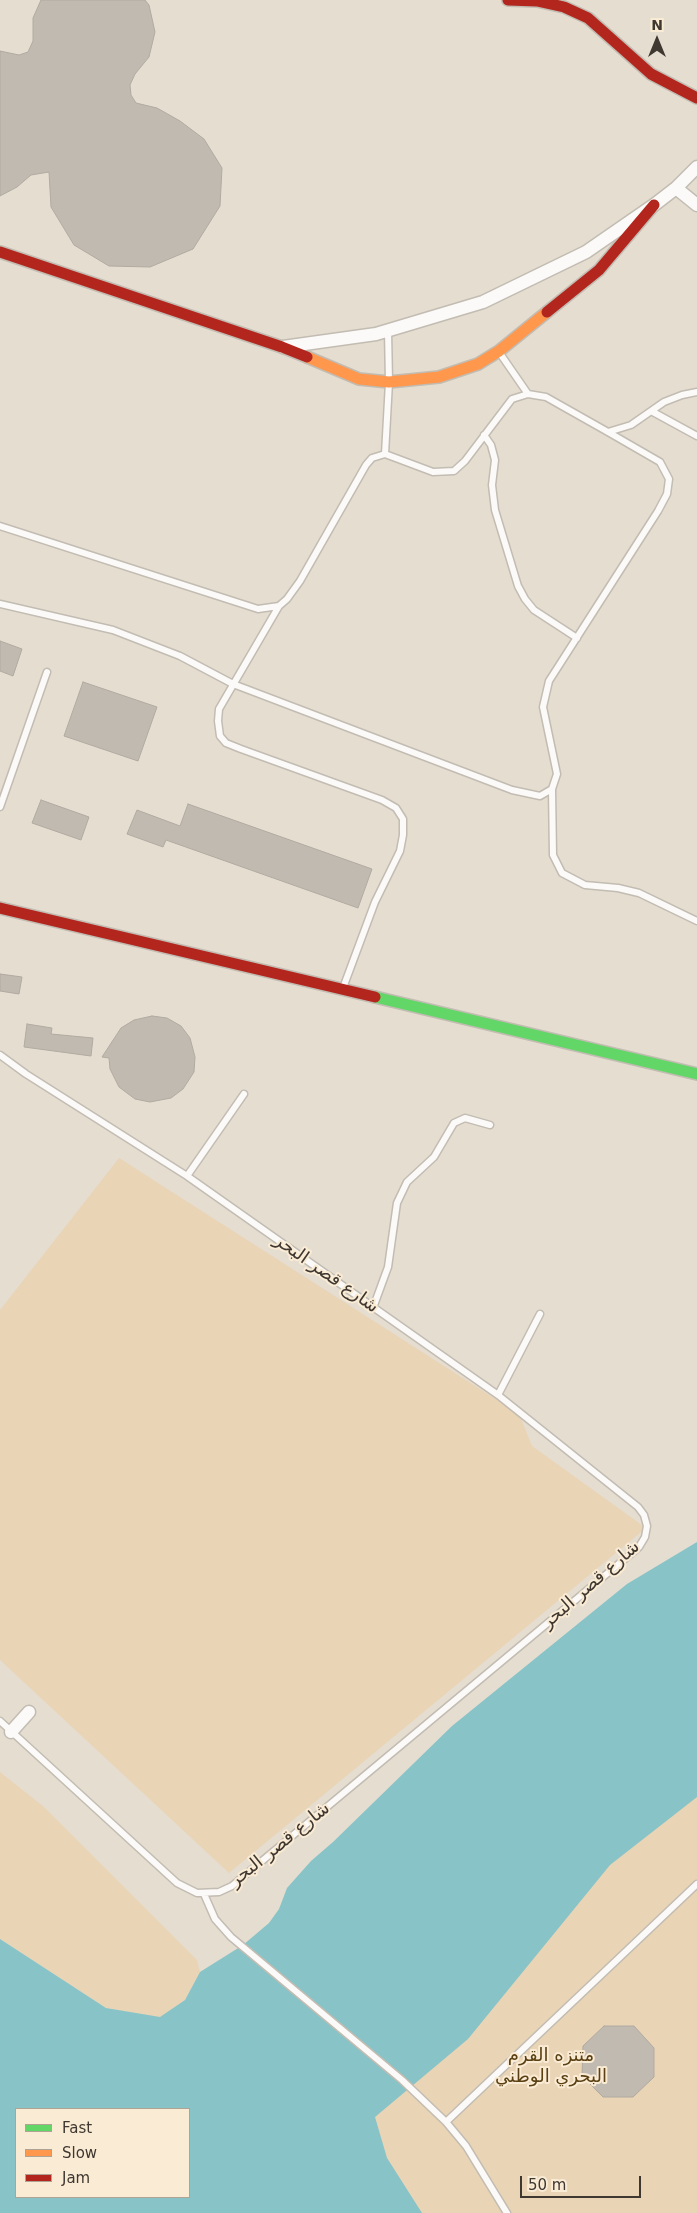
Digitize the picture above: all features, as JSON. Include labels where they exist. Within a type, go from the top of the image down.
[{"type":"street","points":[[508,0],[537,1],[555,5],[588,18],[651,74],[697,98]]},
{"type":"street","points":[[282,347],[388,331],[483,302],[586,252],[654,205],[676,188],[697,167]]},
{"type":"street","points":[[676,188],[697,205]]},
{"type":"street","points":[[0,252],[282,347],[359,379],[389,382],[439,377],[478,364],[499,351],[599,270],[654,205]]},
{"type":"street","points":[[0,908],[697,1074]]},
{"type":"street","points":[[11,1732],[29,1712]]},
{"type":"lane","points":[[385,454],[389,382],[388,331]]},
{"type":"lane","points":[[499,351],[528,394]]},
{"type":"lane","points":[[608,432],[631,425],[664,402],[697,392]]},
{"type":"lane","points":[[342,989],[375,902],[400,850],[403,835],[403,819],[396,808],[382,800],[226,743],[220,736],[218,728],[219,709],[279,606],[300,581],[372,458],[385,454],[434,472],[454,471],[465,461],[512,399],[528,394],[546,398],[660,462],[669,479],[667,494],[658,511],[549,680],[543,707],[547,732],[557,764],[557,774],[552,789],[553,855],[562,874],[585,885],[618,888],[639,894],[697,921]]},
{"type":"lane","points":[[652,412],[697,436]]},
{"type":"lane","points":[[484,435],[491,445],[495,460],[492,485],[495,510],[518,586],[534,610],[577,638]]},
{"type":"lane","points":[[0,526],[258,609],[279,606]]},
{"type":"lane","points":[[0,604],[113,630],[180,656],[233,684],[512,790],[540,796],[552,789]]},
{"type":"lane","points":[[0,807],[47,672]]},
{"type":"lane","name":"شارع قصر البحر","points":[[0,1055],[26,1074],[187,1176],[498,1395],[638,1507],[644,1515],[647,1526],[642,1542],[232,1886],[219,1892],[204,1894]]},
{"type":"lane","points":[[187,1176],[244,1094]]},
{"type":"lane","points":[[373,1308],[388,1267],[397,1204],[407,1182],[434,1157],[454,1122],[465,1118],[490,1125]]},
{"type":"lane","points":[[498,1395],[540,1314]]},
{"type":"lane","points":[[0,1721],[177,1884],[190,1891],[204,1894],[215,1919],[231,1937],[402,2080],[446,2122],[466,2146],[507,2213]]},
{"type":"lane","points":[[446,2122],[697,1884]]},
{"type":"green space","points":[[119,1158],[519,1414],[532,1446],[646,1528],[229,1873],[0,1660],[0,1310]]},
{"type":"green space","name":"متنزه القرم البحري الوطني","points":[[697,1739],[697,2213],[227,2213]]},
{"type":"green space","points":[[0,1772],[44,1807],[197,1960],[200,1972],[185,2000],[160,2018],[106,2008],[0,1939]]},
{"type":"water","points":[[697,1542],[697,1797],[610,1865],[468,2039],[375,2117],[387,2158],[422,2213],[0,2213],[0,1939],[106,2008],[160,2017],[185,2000],[200,1972],[243,1945],[269,1923],[279,1909],[287,1888],[311,1861],[452,1726],[627,1584]]},
{"type":"building","points":[[41,0],[145,0],[149,5],[155,32],[149,57],[135,74],[130,85],[131,95],[136,103],[157,108],[180,121],[204,139],[222,168],[220,206],[193,249],[150,267],[109,266],[74,245],[51,207],[49,172],[31,175],[17,187],[0,196],[0,51],[19,55],[28,52],[33,41],[33,18]]},
{"type":"building","points":[[0,641],[22,649],[13,676],[0,671]]},
{"type":"building","points":[[83,682],[157,707],[138,761],[64,736]]},
{"type":"building","points":[[41,800],[89,817],[81,840],[32,823]]},
{"type":"building","points":[[188,804],[372,869],[358,908],[166,840],[163,847],[127,834],[137,810],[180,826]]},
{"type":"building","points":[[0,974],[22,977],[19,994],[0,991]]},
{"type":"building","points":[[152,1016],[167,1018],[181,1026],[190,1038],[195,1057],[194,1072],[183,1089],[171,1098],[150,1102],[135,1099],[119,1087],[110,1069],[109,1058],[102,1057],[121,1028],[134,1020]]},
{"type":"building","points":[[27,1024],[52,1028],[51,1034],[93,1038],[91,1056],[24,1047]]},
{"type":"building","points":[[604,2026],[634,2026],[654,2048],[654,2077],[633,2097],[603,2097],[582,2076],[583,2046]]},
{"type":"traffic: fast","points":[[375,997],[697,1074]]},
{"type":"traffic: slow","points":[[307,357],[359,379],[389,382],[439,377],[478,364],[499,351],[547,312]]},
{"type":"traffic: jam","points":[[508,0],[537,1],[564,7],[588,18],[651,74],[697,98]]},
{"type":"traffic: jam","points":[[547,312],[599,270],[654,205]]},
{"type":"traffic: jam","points":[[0,252],[307,357]]},
{"type":"traffic: jam","points":[[0,908],[375,997]]}]
